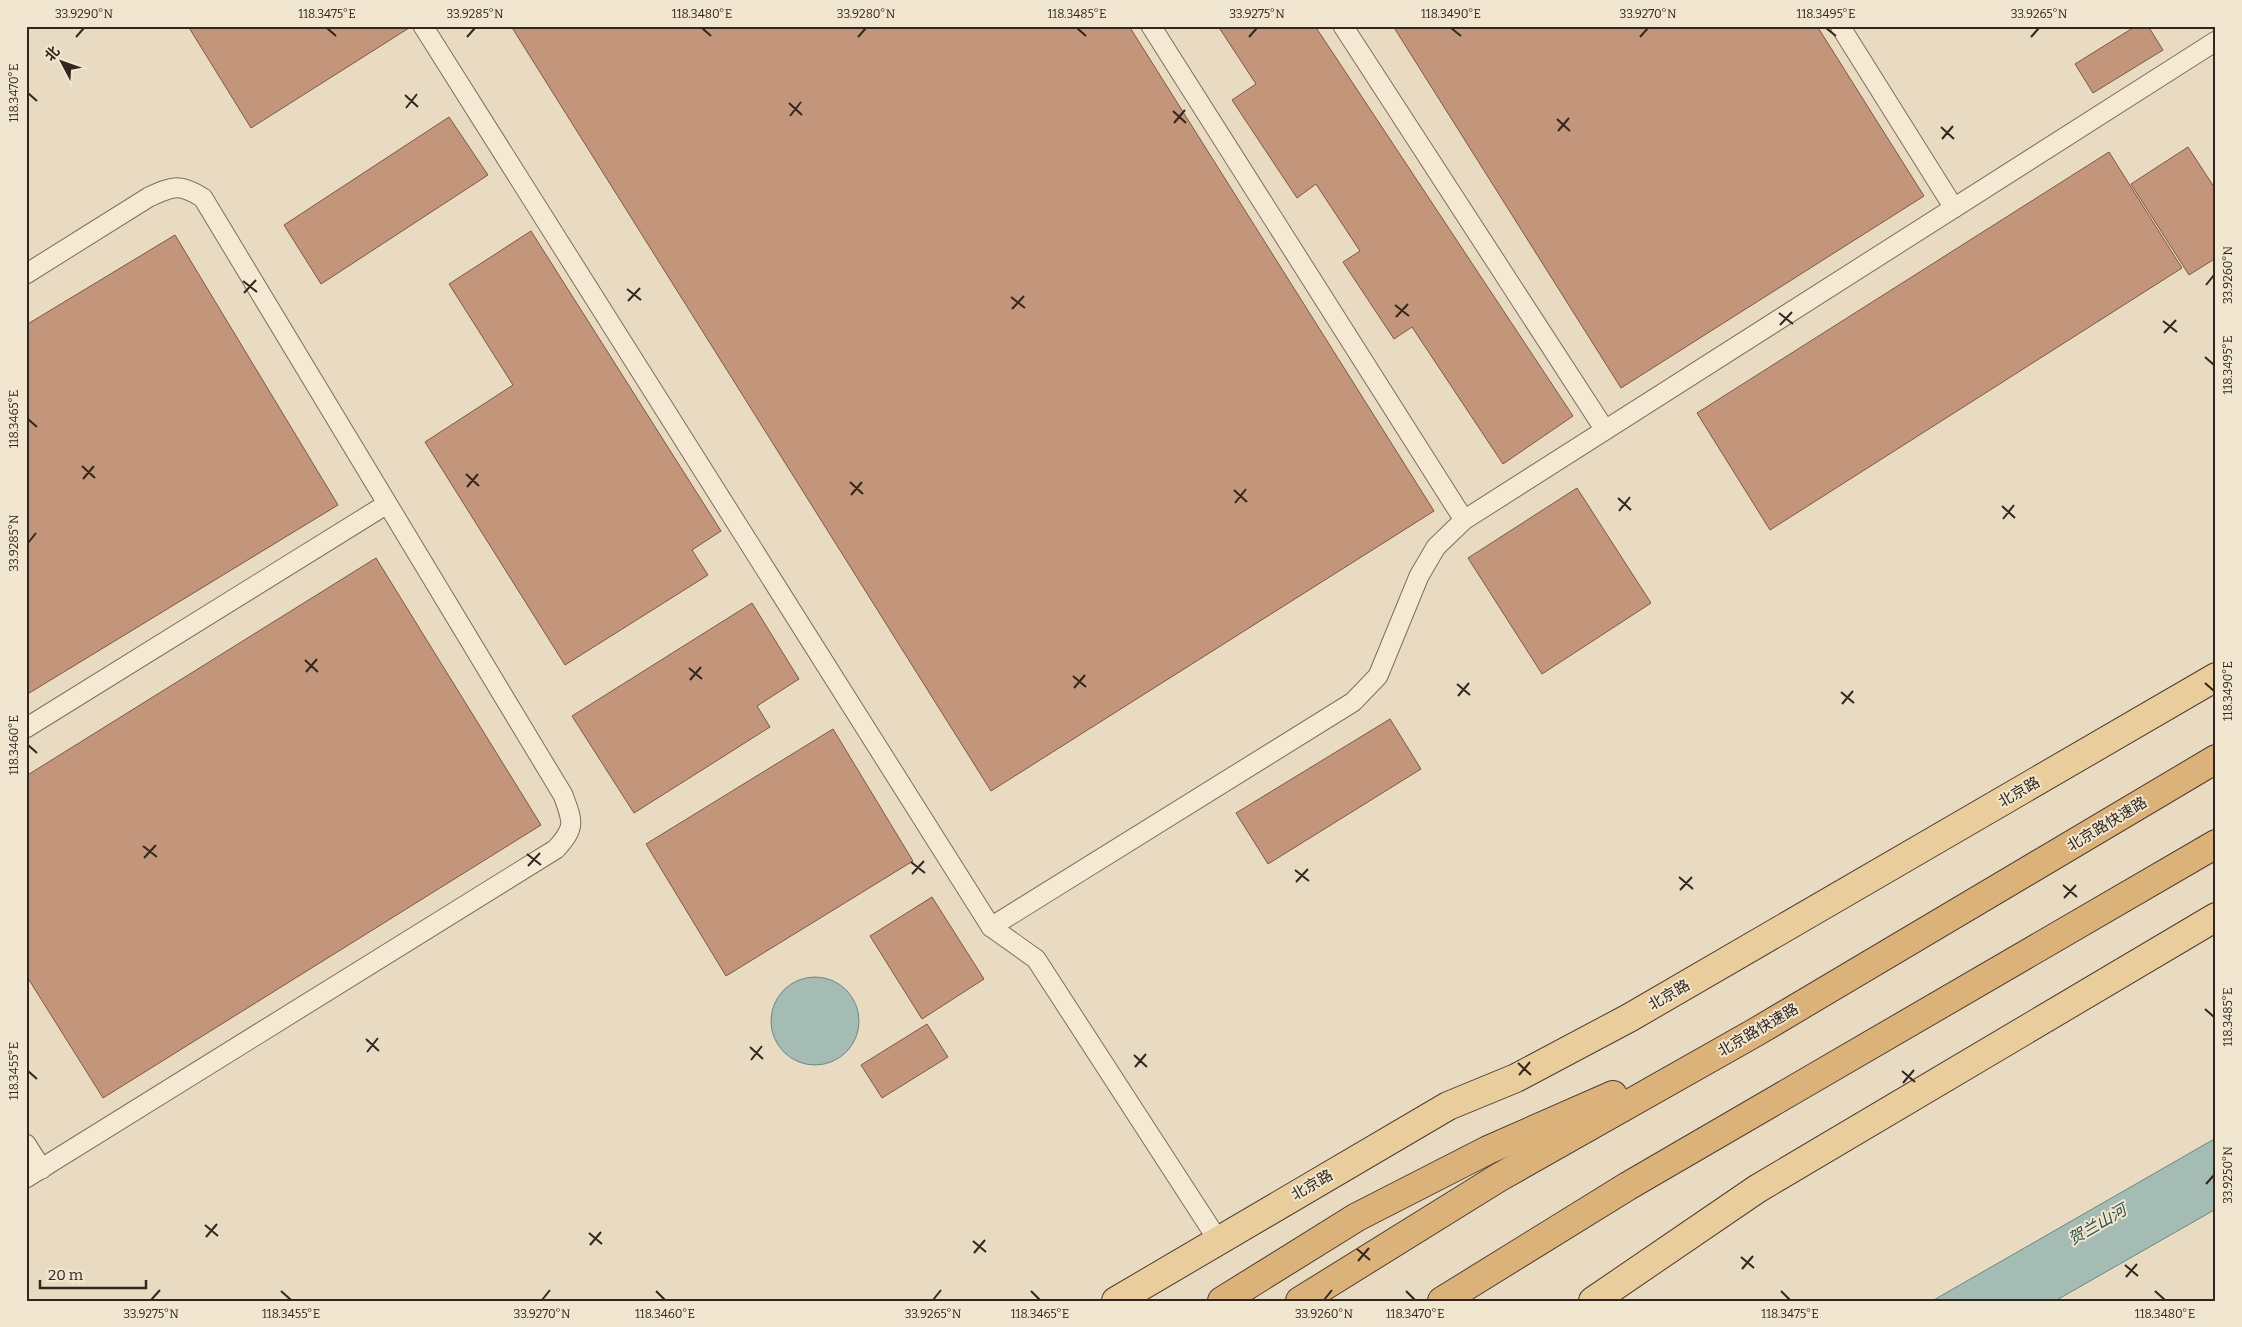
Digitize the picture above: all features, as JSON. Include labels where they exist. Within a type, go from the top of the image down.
[{"type":"highway","name":"北京路快速路","points":[[1300,1301],[1498,1178],[1756,1032],[2216,759]]},
{"type":"highway","points":[[1442,1301],[1628,1186],[2216,844]]},
{"type":"highway","points":[[1222,1301],[1357,1217],[1480,1154],[1756,1032]]},
{"type":"highway","points":[[1479,1301],[1628,1186]]},
{"type":"main road","name":"北京路","points":[[1116,1301],[1448,1106],[1516,1078],[1629,1018],[2216,677]]},
{"type":"main road","points":[[1593,1301],[1757,1188],[2216,917]]},
{"type":"lane","points":[[423,26],[992,927],[1036,959],[1218,1240]]},
{"type":"lane","points":[[1151,26],[1464,520]]},
{"type":"lane","points":[[1343,26],[1605,430]]},
{"type":"lane","points":[[1840,26],[1954,208]]},
{"type":"lane","points":[[992,927],[1353,702],[1378,676],[1419,576],[1436,547],[1464,520],[2216,41]]},
{"type":"lane","points":[[26,274],[149,197],[169,188],[188,188],[203,198],[563,795],[571,816],[569,835],[556,849],[34,1173],[26,1144]]},
{"type":"lane","points":[[26,728],[387,504]]},
{"type":"water","points":[[806,977],[824,977],[840,984],[852,996],[859,1012],[859,1030],[852,1046],[840,1058],[824,1065],[806,1065],[790,1058],[778,1046],[771,1030],[771,1012],[778,996],[790,984]]},
{"type":"water","name":"贺兰山河","points":[[2216,1138],[2216,1209],[2055,1301],[1932,1301]]},
{"type":"building","points":[[188,26],[408,26],[409,28],[251,128]]},
{"type":"building","points":[[511,26],[1129,26],[1434,511],[991,791]]},
{"type":"building","points":[[1218,26],[1315,26],[1573,416],[1503,464],[1412,327],[1394,339],[1343,262],[1360,251],[1316,184],[1297,198],[1232,100],[1256,84]]},
{"type":"building","points":[[1393,26],[1817,26],[1924,196],[1621,388]]},
{"type":"building","points":[[2136,26],[2148,26],[2163,50],[2093,93],[2075,64]]},
{"type":"building","points":[[449,117],[488,175],[321,284],[284,225]]},
{"type":"building","points":[[2188,147],[2216,190],[2216,258],[2189,275],[2131,184]]},
{"type":"building","points":[[2109,152],[2182,268],[1770,530],[1697,413]]},
{"type":"building","points":[[531,231],[721,531],[692,550],[708,575],[565,665],[425,442],[513,385],[449,284]]},
{"type":"building","points":[[175,235],[338,505],[26,695],[26,325]]},
{"type":"building","points":[[1577,488],[1651,603],[1542,674],[1468,558]]},
{"type":"building","points":[[376,558],[541,825],[103,1098],[26,975],[26,776]]},
{"type":"building","points":[[752,603],[799,679],[757,706],[770,727],[634,813],[572,716]]},
{"type":"building","points":[[1390,719],[1421,769],[1268,864],[1236,813]]},
{"type":"building","points":[[833,729],[913,861],[726,976],[646,844]]},
{"type":"building","points":[[932,897],[984,979],[922,1019],[870,936]]},
{"type":"building","points":[[927,1024],[948,1057],[882,1098],[861,1065]]}]
